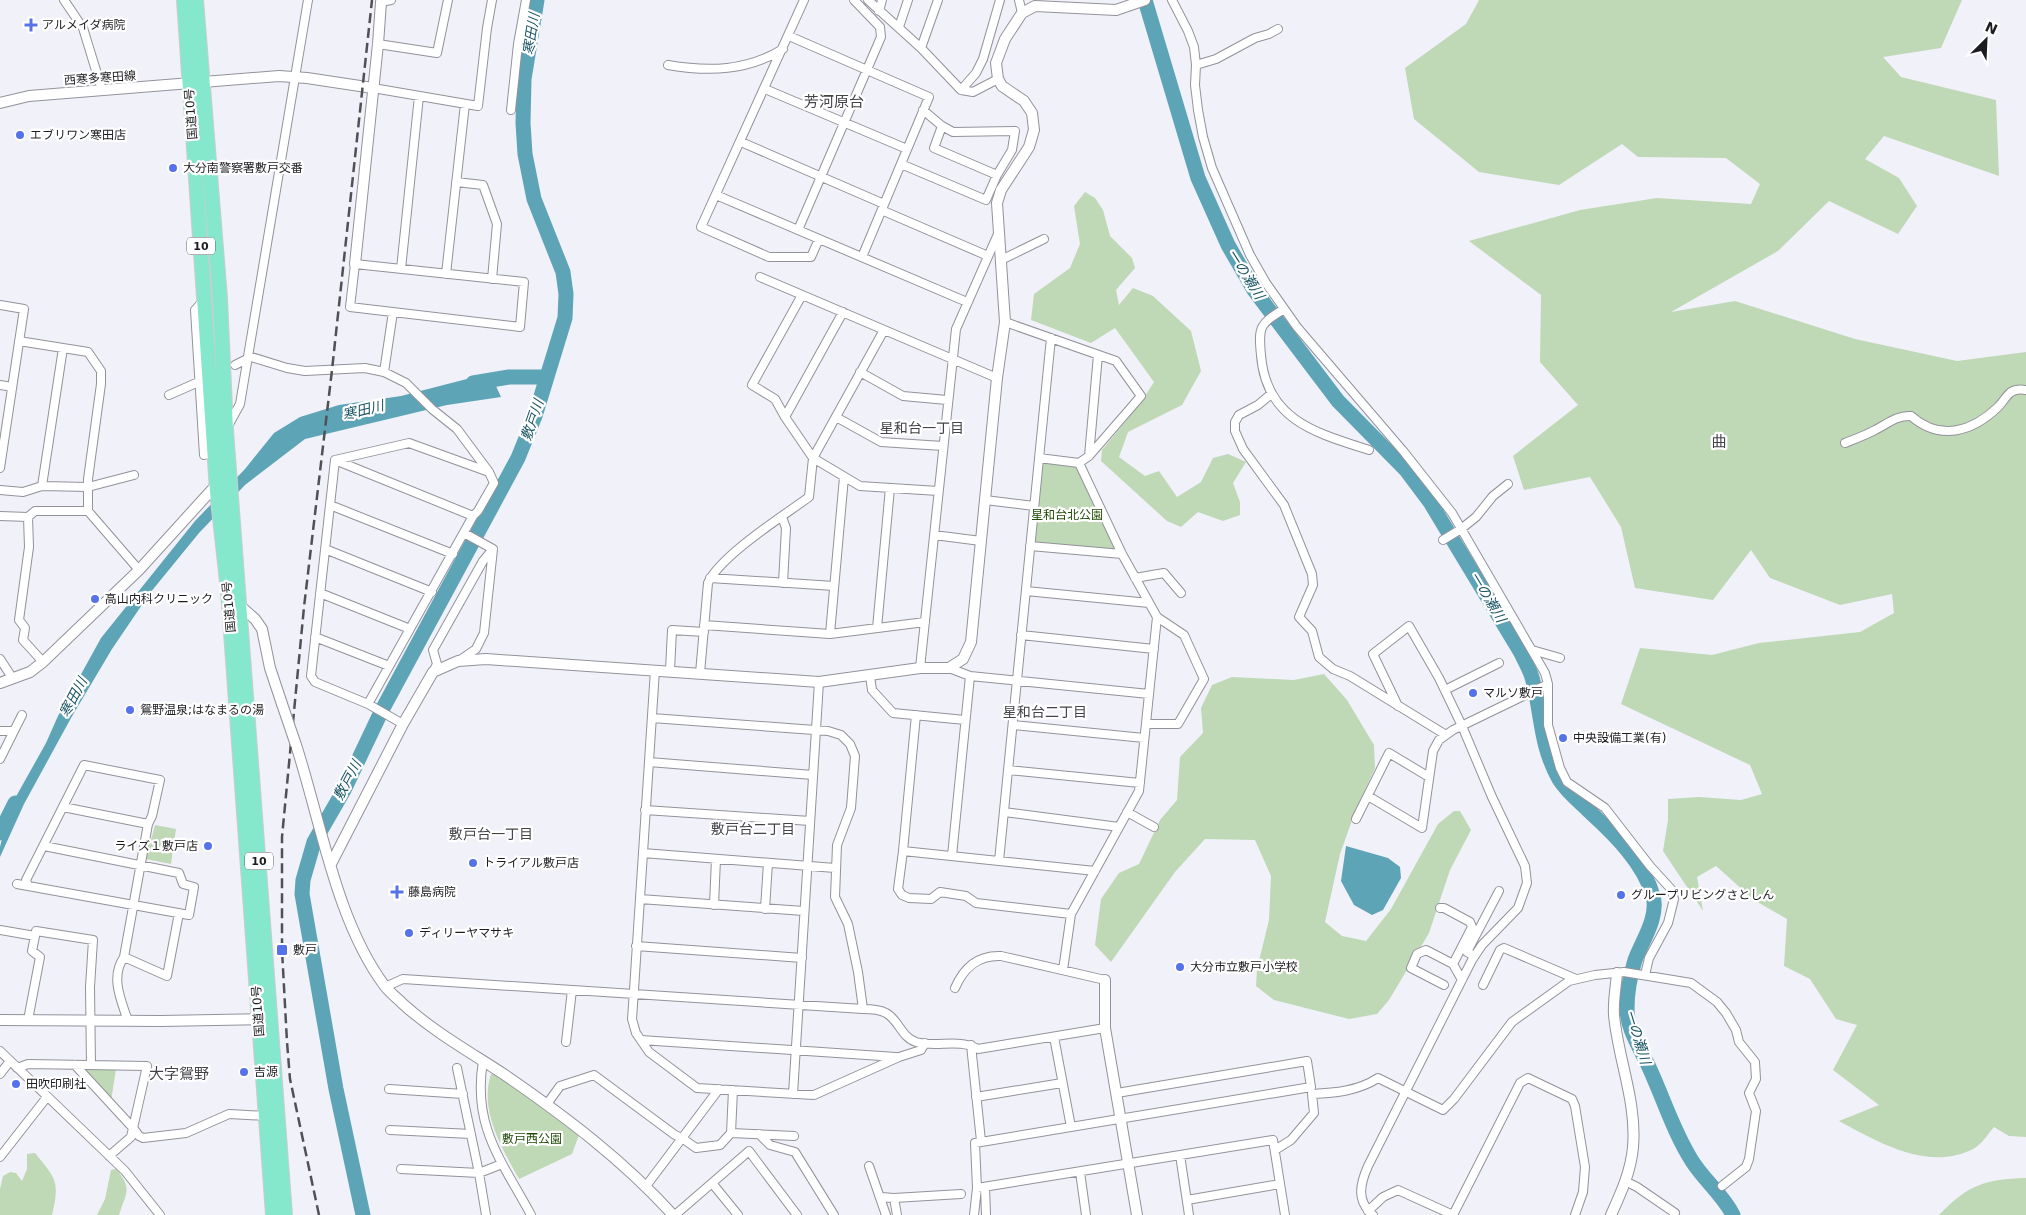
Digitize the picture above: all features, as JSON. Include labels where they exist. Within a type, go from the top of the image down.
[{"type":"highway","name":"国道10号","points":[[184,0],[196,83],[220,298],[226,430],[217,488],[221,521],[230,551],[241,607],[265,1019],[266,1116],[273,1215]]},
{"type":"highway","name":"国道10号","points":[[196,0],[196,83],[205,299],[222,451],[230,472],[233,507],[228,591],[265,1019],[285,1215]]},
{"type":"street","points":[[64,0],[82,28],[102,90]]},
{"type":"street","points":[[226,430],[240,404],[308,0]]},
{"type":"street","points":[[378,44],[438,53],[448,0]]},
{"type":"street","points":[[373,88],[478,106],[492,0]]},
{"type":"street","points":[[511,110],[518,44],[526,0]]},
{"type":"street","points":[[804,0],[701,227],[769,257],[811,257],[819,239]]},
{"type":"street","points":[[798,230],[881,37],[880,28],[854,0]]},
{"type":"street","points":[[868,0],[921,48],[961,90],[974,92],[998,79]]},
{"type":"street","points":[[878,11],[882,0]]},
{"type":"street","points":[[899,27],[908,0]]},
{"type":"street","points":[[921,48],[938,0]]},
{"type":"street","points":[[961,90],[976,73],[983,59],[1000,0]]},
{"type":"street","points":[[1019,0],[1022,13]]},
{"type":"street","points":[[1172,0],[1188,30],[1194,47],[1198,110],[1212,168],[1250,256],[1281,311],[1421,473],[1452,513],[1459,530],[1544,673],[1548,725],[1560,768],[1567,782],[1605,808],[1650,866],[1671,889],[1674,899],[1668,922],[1649,958],[1643,974]]},
{"type":"street","points":[[355,264],[524,282],[520,327],[350,307],[384,1]]},
{"type":"street","points":[[949,668],[963,659],[971,642],[997,378],[1005,322],[1002,260],[998,233],[998,200],[1001,190],[1029,147],[1034,130],[1032,113],[1024,102],[1002,86],[998,79],[996,62],[1005,39],[1022,13],[1035,6],[1116,10],[1142,1]]},
{"type":"street","points":[[1196,65],[1216,59],[1255,38],[1270,34],[1278,29]]},
{"type":"street","points":[[789,36],[928,97],[885,208],[862,257]]},
{"type":"street","points":[[668,65],[697,70],[718,70],[767,59],[783,49]]},
{"type":"street","name":"西寒多寒田線","points":[[0,103],[28,96],[279,76],[373,88]]},
{"type":"street","points":[[765,89],[907,149]]},
{"type":"street","points":[[401,269],[420,96]]},
{"type":"street","points":[[446,274],[465,104]]},
{"type":"street","points":[[923,110],[942,126],[953,132],[1015,131],[1012,150],[986,200]]},
{"type":"street","points":[[942,126],[934,148],[997,176]]},
{"type":"street","points":[[740,142],[821,177],[988,256]]},
{"type":"street","points":[[901,164],[986,200],[998,200]]},
{"type":"street","points":[[456,182],[483,185],[497,224],[492,279]]},
{"type":"street","points":[[716,195],[967,302]]},
{"type":"street","points":[[920,668],[956,329],[998,233]]},
{"type":"street","points":[[1002,260],[1044,239]]},
{"type":"street","points":[[760,276],[997,378]]},
{"type":"street","points":[[802,294],[752,385],[775,399],[785,418],[813,458],[844,477],[860,486],[938,492]]},
{"type":"street","points":[[220,298],[205,299],[195,310],[201,380],[204,455],[222,451]]},
{"type":"street","points":[[0,305],[24,309],[0,468]]},
{"type":"street","points":[[1281,311],[1265,320],[1260,336],[1262,365],[1271,394],[1282,409],[1296,422],[1317,432],[1369,450]]},
{"type":"street","points":[[384,372],[393,312]]},
{"type":"street","points":[[785,418],[843,312]]},
{"type":"street","points":[[1005,322],[1116,361],[1141,396],[1089,456],[1079,463],[1039,458]]},
{"type":"street","points":[[700,673],[710,578],[725,560],[808,497],[813,458],[884,330]]},
{"type":"street","points":[[999,861],[1051,338]]},
{"type":"street","points":[[19,341],[88,352],[101,371],[101,398],[88,487],[88,511],[139,570]]},
{"type":"street","points":[[42,486],[63,348]]},
{"type":"street","points":[[1089,456],[1098,355]]},
{"type":"street","points":[[235,365],[248,358],[305,372],[365,368],[384,372],[406,383],[432,409],[458,429],[489,472],[494,483],[478,512],[473,516],[467,535],[410,629],[368,704]]},
{"type":"street","points":[[860,372],[903,396],[947,400]]},
{"type":"street","points":[[169,395],[201,380]]},
{"type":"street","points":[[0,385],[12,387]]},
{"type":"street","points":[[1845,443],[1903,416],[1911,416],[1918,422],[1939,430],[1949,432],[1962,430],[1982,420],[1999,406],[2012,391],[2026,390]]},
{"type":"street","points":[[1271,394],[1258,405],[1239,415],[1235,422],[1235,431],[1243,449],[1284,505],[1312,574],[1313,585],[1298,617],[1312,630],[1319,657],[1333,670],[1350,676],[1446,735]]},
{"type":"street","points":[[836,417],[881,442],[943,446]]},
{"type":"street","points":[[335,460],[410,443],[489,472]]},
{"type":"street","points":[[335,460],[311,676],[315,682],[368,704],[400,722]]},
{"type":"street","points":[[335,460],[473,516]]},
{"type":"street","points":[[1079,463],[1122,554],[1157,617],[1184,635],[1204,679],[1178,724],[1146,724]]},
{"type":"street","points":[[0,683],[30,672],[43,662],[139,570],[230,472]]},
{"type":"street","points":[[0,490],[23,492],[42,486],[88,487],[134,475]]},
{"type":"street","points":[[830,634],[844,477]]},
{"type":"street","points":[[1445,539],[1476,517],[1493,496],[1508,484]]},
{"type":"street","points":[[877,628],[890,488]]},
{"type":"street","points":[[985,500],[1034,506]]},
{"type":"street","points":[[330,505],[454,554]]},
{"type":"street","points":[[43,662],[23,640],[26,628],[19,620],[29,548],[28,517],[35,510],[88,511]]},
{"type":"street","points":[[0,516],[28,517]]},
{"type":"street","points":[[782,517],[786,528],[783,583]]},
{"type":"street","points":[[467,535],[490,547]]},
{"type":"street","points":[[934,535],[981,541]]},
{"type":"street","points":[[1030,546],[1122,554]]},
{"type":"street","points":[[433,672],[458,661],[476,649],[484,633],[490,547]]},
{"type":"street","points":[[331,864],[400,722],[433,672],[437,664],[433,650],[490,547]]},
{"type":"street","points":[[325,549],[432,592]]},
{"type":"street","points":[[1135,578],[1164,573],[1181,593]]},
{"type":"street","points":[[710,578],[834,586]]},
{"type":"street","points":[[228,591],[262,629],[270,668],[296,745],[345,911],[360,948],[385,987],[424,1023],[484,1061],[588,1134],[646,1186],[674,1215],[749,1151],[797,1215]]},
{"type":"street","points":[[1026,591],[1149,603]]},
{"type":"street","points":[[320,593],[410,629]]},
{"type":"street","points":[[1063,970],[1072,914],[1139,791],[1157,617]]},
{"type":"street","points":[[670,670],[672,630],[704,629],[830,634],[925,622]]},
{"type":"street","points":[[1398,706],[1373,654],[1409,626],[1445,690],[1462,726],[1492,797],[1526,866],[1527,883],[1518,908],[1482,945],[1474,956],[1362,1180],[1360,1191],[1362,1202],[1370,1213],[1383,1197],[1398,1190],[1453,1215],[1520,1083],[1528,1078],[1572,1099],[1575,1106],[1585,1167],[1583,1192],[1575,1215]]},
{"type":"street","points":[[1022,635],[1154,649]]},
{"type":"street","points":[[315,637],[389,666]]},
{"type":"street","points":[[1532,650],[1560,658]]},
{"type":"street","points":[[0,658],[13,679]]},
{"type":"street","points":[[458,661],[486,658],[819,682],[920,668],[949,668],[970,676],[1149,694]]},
{"type":"street","points":[[1445,690],[1499,663]]},
{"type":"street","points":[[655,670],[632,1019],[636,1033],[649,1052],[697,1088],[814,1095],[921,1050],[924,1043]]},
{"type":"street","points":[[870,676],[872,690],[893,713],[965,720]]},
{"type":"street","points":[[952,856],[970,676]]},
{"type":"street","points":[[793,1094],[819,682]]},
{"type":"street","points":[[1368,796],[1422,828],[1433,750],[1439,740],[1462,726],[1546,685]]},
{"type":"street","points":[[0,759],[22,715]]},
{"type":"street","points":[[916,715],[898,889],[902,895],[909,898],[931,899],[940,892],[966,896],[976,903],[1072,914]]},
{"type":"street","points":[[652,718],[828,731],[840,735],[850,744],[855,756],[851,808],[840,835],[835,868],[835,897],[848,924],[858,972],[863,1009]]},
{"type":"street","points":[[1012,725],[1144,738]]},
{"type":"street","points":[[0,731],[14,731]]},
{"type":"street","points":[[1356,819],[1389,753],[1429,777]]},
{"type":"street","points":[[649,762],[813,775]]},
{"type":"street","points":[[28,886],[26,880],[84,765],[160,780],[152,816],[148,824],[124,957],[118,968],[116,979],[128,1021]]},
{"type":"street","points":[[1008,770],[1140,783]]},
{"type":"street","points":[[63,807],[148,824]]},
{"type":"street","points":[[646,810],[810,821]]},
{"type":"street","points":[[1004,812],[1119,828]]},
{"type":"street","points":[[1127,812],[1154,827]]},
{"type":"street","points":[[17,884],[189,915],[194,887],[183,884],[179,873],[44,846]]},
{"type":"street","points":[[903,852],[1095,871]]},
{"type":"street","points":[[643,853],[835,868]]},
{"type":"street","points":[[714,905],[716,859]]},
{"type":"street","points":[[765,909],[768,863]]},
{"type":"street","points":[[1474,956],[1467,952],[1499,891]]},
{"type":"street","points":[[640,899],[804,912]]},
{"type":"street","points":[[1440,908],[1444,908],[1470,922],[1472,927],[1453,964]]},
{"type":"street","points":[[124,957],[167,976],[178,913]]},
{"type":"street","points":[[0,930],[35,936]]},
{"type":"street","points":[[28,1020],[40,957],[32,950],[36,931],[94,940],[90,987],[91,1065]]},
{"type":"street","points":[[636,946],[802,958]]},
{"type":"street","points":[[1482,985],[1500,950],[1504,948],[1576,979]]},
{"type":"street","points":[[1444,986],[1410,968],[1417,954],[1426,950],[1453,964],[1462,980]]},
{"type":"street","points":[[955,988],[972,964],[988,956],[1001,956],[1104,980],[1105,1028],[1137,1215]]},
{"type":"street","points":[[1611,1215],[1626,1181],[1632,1160],[1634,1136],[1626,1075],[1614,1015],[1621,972]]},
{"type":"street","points":[[1274,1150],[1291,1140],[1314,1113],[1312,1094],[1354,1089],[1367,1085],[1378,1078],[1443,1110],[1454,1099],[1512,1022],[1569,981],[1594,975],[1621,972],[1691,983],[1717,1002],[1726,1013],[1736,1030],[1739,1042],[1755,1062],[1756,1079],[1749,1093],[1756,1111],[1749,1159],[1746,1167],[1722,1186]]},
{"type":"street","points":[[385,987],[403,979],[863,1009],[884,1012],[896,1021],[900,1030],[906,1036],[915,1042],[962,1043],[978,1049],[1105,1028]]},
{"type":"street","points":[[566,1042],[572,990]]},
{"type":"street","points":[[0,1020],[265,1019]]},
{"type":"street","points":[[1054,1037],[1071,1127]]},
{"type":"street","points":[[641,1040],[899,1058]]},
{"type":"street","points":[[971,1045],[981,1142]]},
{"type":"street","points":[[0,1051],[134,1180],[160,1215]]},
{"type":"street","points":[[0,1074],[10,1061]]},
{"type":"street","points":[[484,1061],[481,1073],[481,1102],[488,1138],[530,1215]]},
{"type":"street","points":[[986,1215],[974,1143],[1311,1087],[1307,1061],[1116,1093]]},
{"type":"street","points":[[17,1068],[28,1064],[147,1066],[134,1129],[131,1136],[109,1156]]},
{"type":"street","points":[[75,1065],[139,1136],[148,1138],[186,1133],[229,1114],[266,1116]]},
{"type":"street","points":[[457,1068],[486,1215]]},
{"type":"street","points":[[547,1104],[560,1086],[594,1075],[674,1135],[696,1148],[720,1145],[731,1133],[733,1090]]},
{"type":"street","points":[[976,1097],[1062,1082]]},
{"type":"street","points":[[389,1089],[463,1094]]},
{"type":"street","points":[[646,1186],[719,1089]]},
{"type":"street","points":[[0,1157],[47,1097]]},
{"type":"street","points":[[390,1130],[471,1134]]},
{"type":"street","points":[[731,1133],[794,1136]]},
{"type":"street","points":[[759,1134],[770,1145],[795,1152],[834,1215]]},
{"type":"street","points":[[981,1188],[1273,1140],[1285,1215]]},
{"type":"street","points":[[1180,1155],[1189,1215]]},
{"type":"street","points":[[401,1169],[478,1173],[502,1164]]},
{"type":"street","points":[[869,1166],[886,1215]]},
{"type":"street","points":[[1080,1172],[1086,1215]]},
{"type":"street","points":[[1626,1181],[1675,1214]]},
{"type":"street","points":[[712,1183],[738,1215]]},
{"type":"street","points":[[1186,1200],[1280,1184]]},
{"type":"street","points":[[974,1215],[981,1188]]},
{"type":"street","points":[[881,1197],[961,1194]]},
{"type":"street","points":[[894,1198],[897,1215]]},
{"type":"green space","points":[[1479,0],[1962,0],[1941,48],[1883,57],[1901,77],[1996,100],[1999,176],[1884,136],[1865,159],[1899,178],[1917,206],[1898,234],[1829,201],[1778,251],[1671,312],[1735,301],[1855,339],[1957,361],[2026,352],[2026,1137],[2009,1136],[1994,1127],[1982,1142],[1973,1149],[1956,1155],[1939,1157],[1921,1156],[1887,1145],[1839,1121],[1879,1105],[1833,1070],[1857,1025],[1836,1019],[1810,979],[1784,966],[1787,919],[1754,900],[1716,866],[1697,877],[1703,911],[1663,851],[1668,820],[1668,799],[1699,797],[1741,800],[1762,794],[1750,765],[1621,704],[1640,648],[1712,655],[1759,643],[1860,632],[1894,613],[1892,594],[1840,605],[1770,578],[1751,550],[1713,600],[1635,588],[1621,527],[1590,477],[1524,490],[1513,456],[1578,405],[1540,362],[1541,295],[1469,241],[1580,210],[1657,198],[1751,204],[1760,184],[1726,158],[1638,157],[1622,144],[1559,185],[1479,172],[1414,119],[1405,68],[1466,24]]},
{"type":"green space","points":[[1085,192],[1095,198],[1103,210],[1110,236],[1132,258],[1135,268],[1116,290],[1119,305],[1133,288],[1153,296],[1191,331],[1201,371],[1182,405],[1128,432],[1119,457],[1145,476],[1159,471],[1177,497],[1201,482],[1213,458],[1228,454],[1246,462],[1233,483],[1240,502],[1240,515],[1223,521],[1198,512],[1181,527],[1167,521],[1101,461],[1102,450],[1140,404],[1154,382],[1115,328],[1091,343],[1031,320],[1034,294],[1070,268],[1080,244],[1074,206]]},
{"type":"green space","name":"星和台北公園","points":[[1045,463],[1073,466],[1077,469],[1114,547],[1112,550],[1037,543],[1035,540],[1042,466]]},
{"type":"green space","points":[[1324,674],[1347,700],[1374,745],[1375,768],[1356,809],[1340,854],[1325,922],[1342,936],[1366,941],[1391,909],[1438,824],[1454,811],[1460,811],[1471,830],[1450,870],[1429,933],[1389,1000],[1377,1014],[1349,1019],[1274,1000],[1256,986],[1257,969],[1269,920],[1271,876],[1255,840],[1205,839],[1175,872],[1111,962],[1095,945],[1101,899],[1119,873],[1139,864],[1160,820],[1177,800],[1180,757],[1203,733],[1201,708],[1212,685],[1232,677],[1294,680]]},
{"type":"green space","points":[[155,825],[176,829],[171,864],[146,859]]},
{"type":"green space","points":[[84,1068],[116,1069],[111,1101],[82,1071]]},
{"type":"green space","name":"敷戸西公園","points":[[491,1074],[498,1075],[579,1135],[572,1154],[519,1179],[494,1129],[490,1115],[488,1088]]},
{"type":"green space","points":[[35,1153],[52,1175],[56,1187],[52,1215],[0,1215],[0,1189],[3,1176],[10,1172],[16,1173],[22,1181],[27,1169],[27,1154]]},
{"type":"green space","points":[[116,1169],[125,1181],[127,1191],[119,1215],[97,1215],[105,1199],[111,1170]]},
{"type":"green space","points":[[2026,1178],[2026,1215],[1939,1215],[1968,1190],[1988,1182]]},
{"type":"water","points":[[490,373],[501,397],[447,405],[305,439],[245,485],[199,533],[150,593],[112,649],[71,718],[24,804],[0,857],[0,847],[8,813],[13,802],[101,638],[195,521],[245,469],[274,433],[300,417],[339,405],[401,396]]},
{"type":"water","points":[[1346,846],[1388,858],[1400,867],[1401,878],[1383,910],[1372,915],[1354,905],[1341,881]]},
{"type":"waterway","name":"敷戸川","points":[[363,1215],[336,1089],[302,894],[303,880],[314,842],[344,790],[382,710],[518,458],[535,416],[565,318],[566,294],[563,272],[534,199],[525,154],[523,123],[524,79],[537,0]]},
{"type":"waterway","name":"一の瀬川","points":[[1145,0],[1198,178],[1228,245],[1254,290],[1338,401],[1406,470],[1430,502],[1521,653],[1529,670],[1536,694],[1548,754],[1559,779],[1569,792],[1627,850],[1649,884],[1653,896],[1654,912],[1630,978],[1627,1003],[1629,1023],[1685,1150],[1733,1215]]},
{"type":"waterway","name":"寒田川","points":[[473,383],[509,377],[547,377]]},
{"type":"waterway","name":"寒田川","points":[[0,833],[15,803]]},
{"type":"railway","points":[[319,1215],[290,1079],[282,950],[282,837],[304,607],[372,0]]},
{"type":"place","name":"アルメイダ病院","points":[[31,25]]},
{"type":"place","name":"エブリワン寒田店","points":[[20,135]]},
{"type":"place","name":"大分南警察署敷戸交番","points":[[173,168]]},
{"type":"place","name":"高山内科クリニック","points":[[95,599]]},
{"type":"place","name":"マルソ敷戸","points":[[1473,693]]},
{"type":"place","name":"鴛野温泉;はなまるの湯","points":[[130,710]]},
{"type":"place","name":"中央設備工業(有)","points":[[1563,738]]},
{"type":"place","name":"ライズ１敷戸店","points":[[208,846]]},
{"type":"place","name":"トライアル敷戸店","points":[[473,863]]},
{"type":"place","name":"藤島病院","points":[[397,892]]},
{"type":"place","name":"グループリビングさとしん","points":[[1621,895]]},
{"type":"place","name":"ディリーヤマサキ","points":[[409,933]]},
{"type":"place","name":"敷戸","points":[[282,950]]},
{"type":"place","name":"大分市立敷戸小学校","points":[[1180,967]]},
{"type":"place","name":"吉源","points":[[244,1072]]},
{"type":"place","name":"田吹印刷社","points":[[16,1084]]},
{"type":"district","name":"芳河原台","points":[[834,102]]},
{"type":"district","name":"星和台一丁目","points":[[922,428]]},
{"type":"district","name":"曲","points":[[1719,442]]},
{"type":"district","name":"星和台二丁目","points":[[1045,712]]},
{"type":"district","name":"敷戸台二丁目","points":[[753,829]]},
{"type":"district","name":"敷戸台一丁目","points":[[491,834]]},
{"type":"district","name":"大字鴛野","points":[[179,1074]]}]
